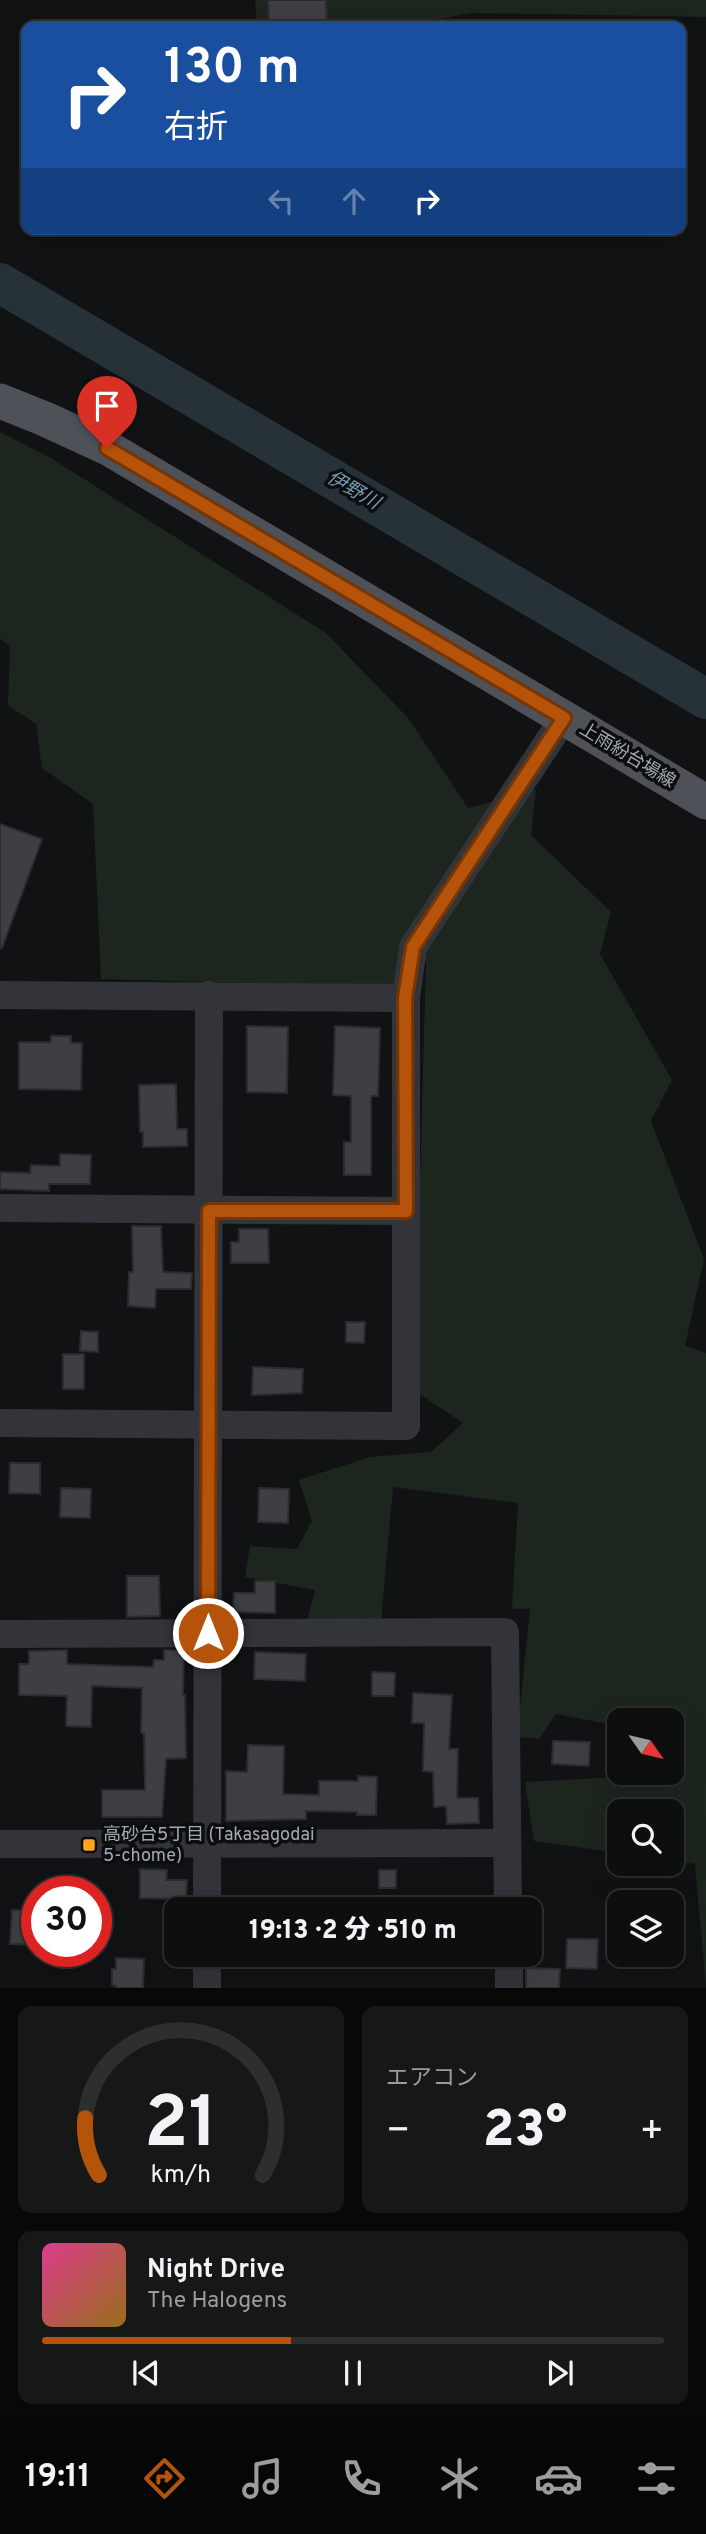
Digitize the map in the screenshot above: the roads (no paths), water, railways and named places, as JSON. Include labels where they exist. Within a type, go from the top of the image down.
[{"type":"main road","name":"上雨紛台場線","points":[[0,401],[107,448],[706,802]]},
{"type":"street","points":[[0,1423],[406,1426],[405,998],[413,947],[564,718]]},
{"type":"street","points":[[0,995],[405,998]]},
{"type":"street","points":[[207,1897],[209,995]]},
{"type":"street","points":[[0,1208],[406,1211]]},
{"type":"street","points":[[0,1634],[505,1632],[508,1897]]},
{"type":"street","points":[[0,1844],[507,1843]]},
{"type":"street","points":[[207,1967],[207,1988]]},
{"type":"street","points":[[509,1967],[509,1988]]},
{"type":"waterway","name":"伊野川","points":[[0,283],[706,699]]},
{"type":"place","name":"高砂台5丁目 (Takasagodai 5-chome)","points":[[89,1845]]}]
